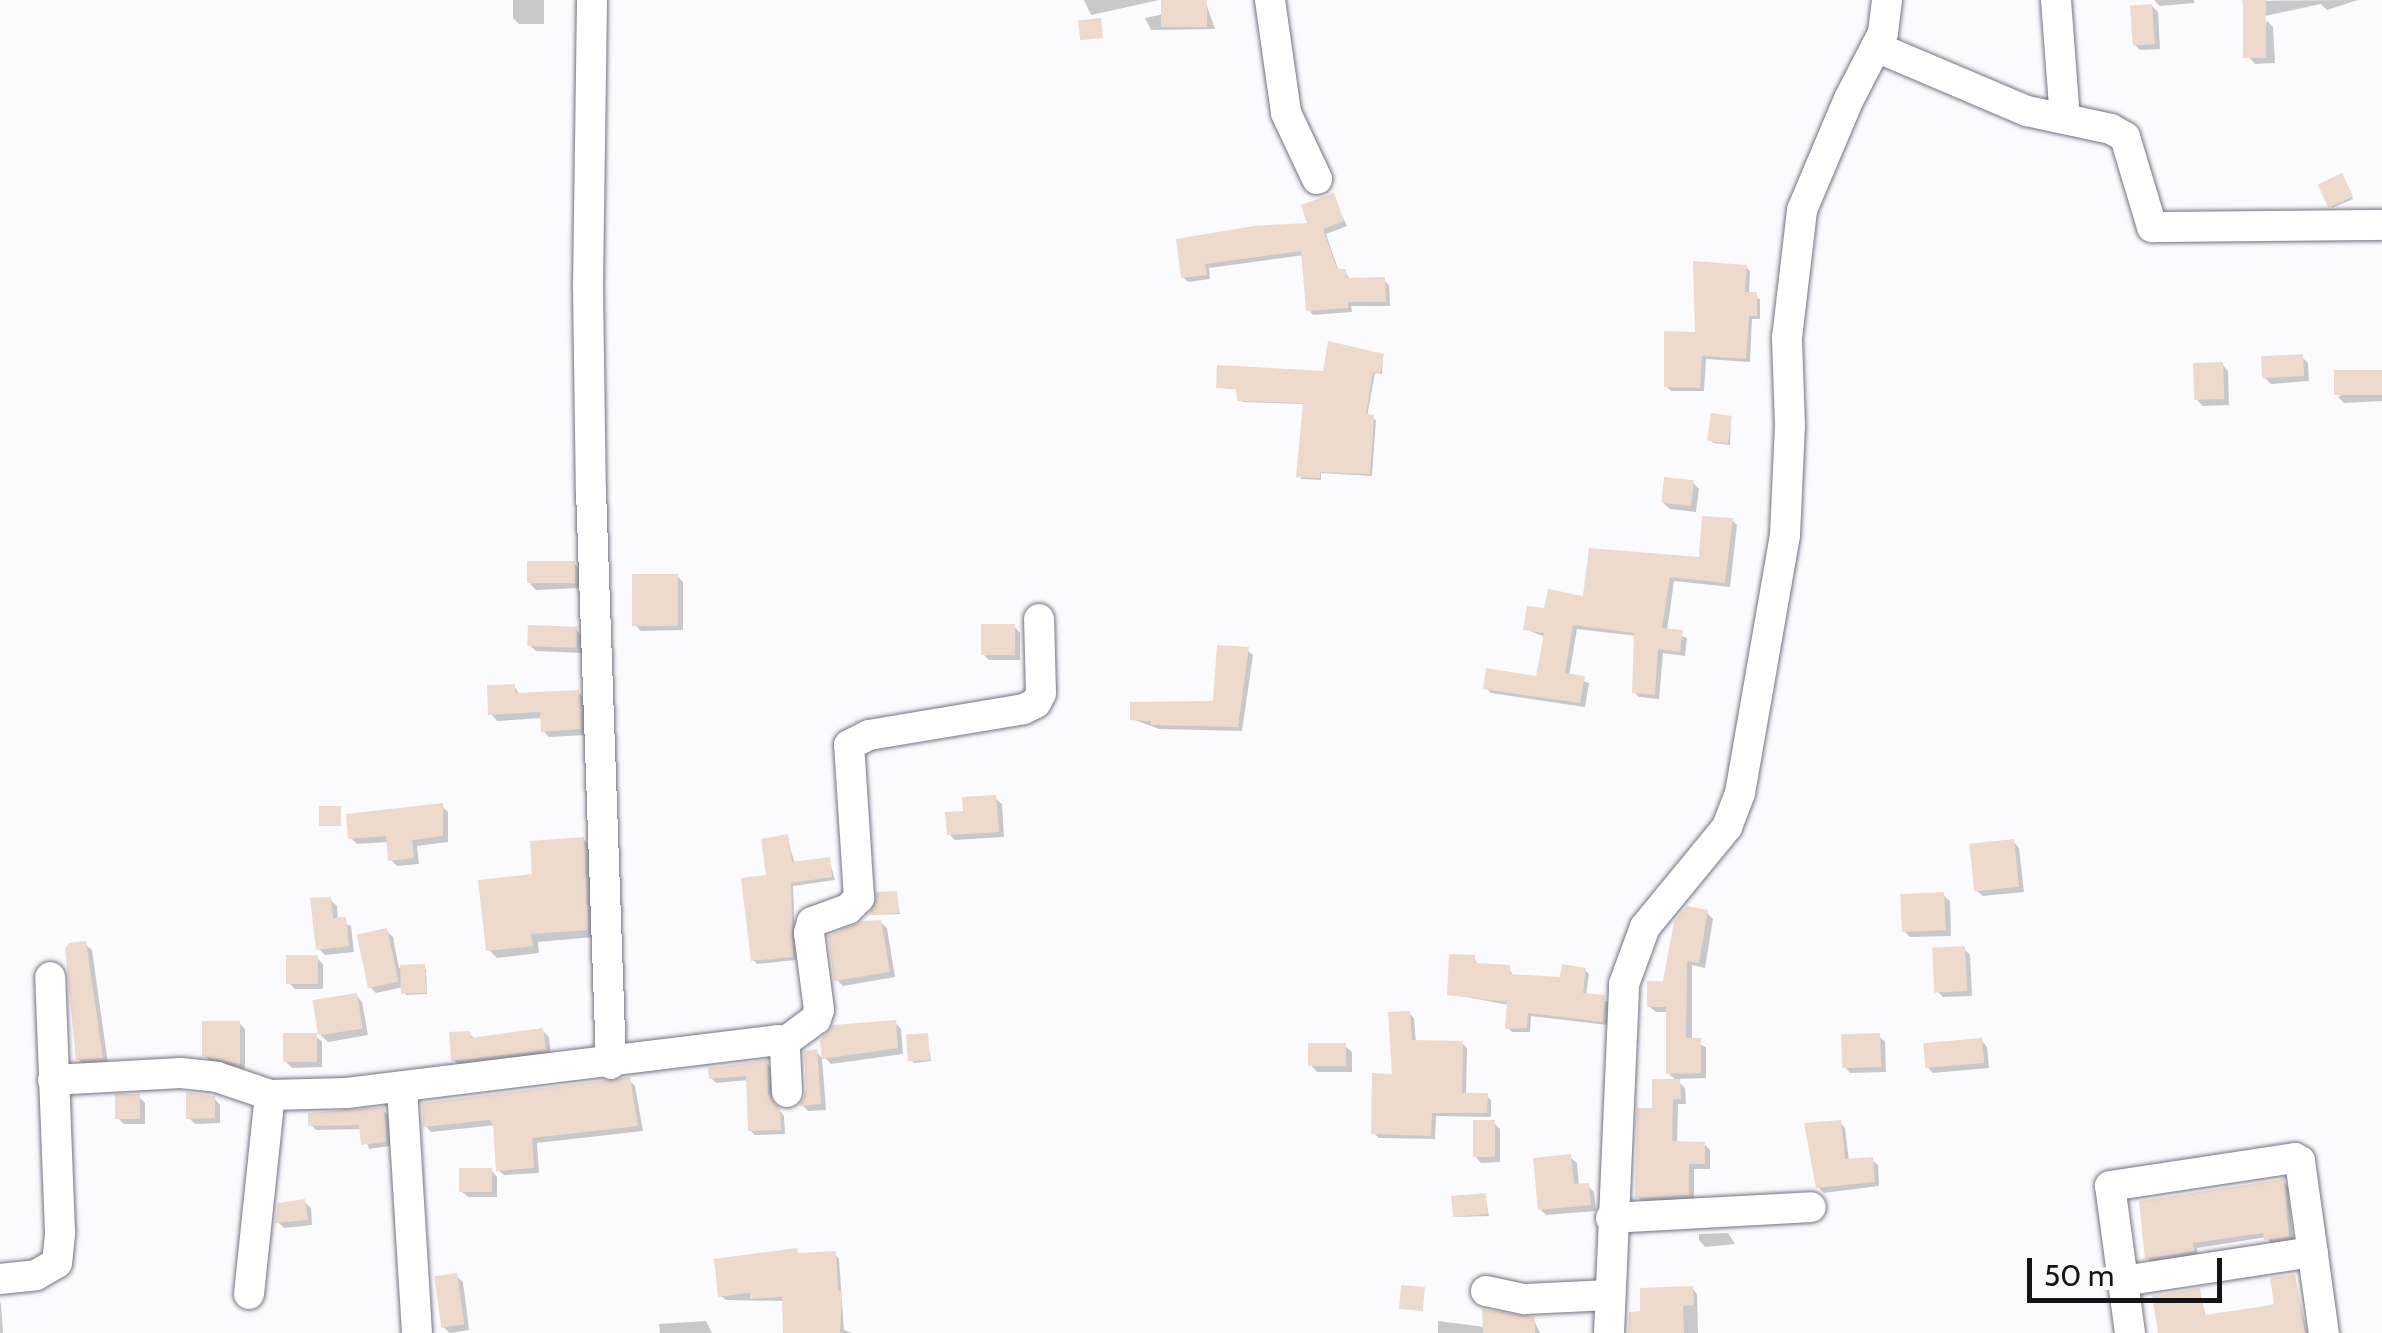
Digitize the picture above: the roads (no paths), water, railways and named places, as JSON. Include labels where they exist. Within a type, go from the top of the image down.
[{"type":"street","points":[[592,0],[591,472],[610,1064]]},
{"type":"street","points":[[1270,0],[1286,113],[1317,179]]},
{"type":"street","points":[[1609,1333],[1624,984],[1645,927],[1726,827],[1740,793],[1785,535],[1790,426],[1788,338],[1802,210],[1883,33],[1886,0]]},
{"type":"street","points":[[2056,0],[2065,119]]},
{"type":"street","points":[[1876,48],[2028,111],[2112,128],[2126,138],[2152,227],[2382,226]]},
{"type":"street","points":[[782,1044],[816,1019],[819,1010],[809,934],[812,922],[848,909],[859,898],[848,745],[868,735],[1024,709],[1036,702],[1041,692],[1039,619]]},
{"type":"street","points":[[0,1279],[36,1275],[56,1263],[60,1232],[50,977]]},
{"type":"street","points":[[52,1080],[203,1074],[270,1095],[402,1088],[778,1040],[782,1044],[787,1092]]},
{"type":"street","points":[[402,1088],[416,1333]]},
{"type":"street","points":[[249,1294],[270,1095]]},
{"type":"street","points":[[2130,1333],[2110,1190],[2114,1184],[2298,1158],[2324,1333]]},
{"type":"street","points":[[1611,1218],[1811,1206]]},
{"type":"street","points":[[2123,1281],[2312,1252]]},
{"type":"street","points":[[1486,1290],[1524,1299],[1610,1295]]}]
